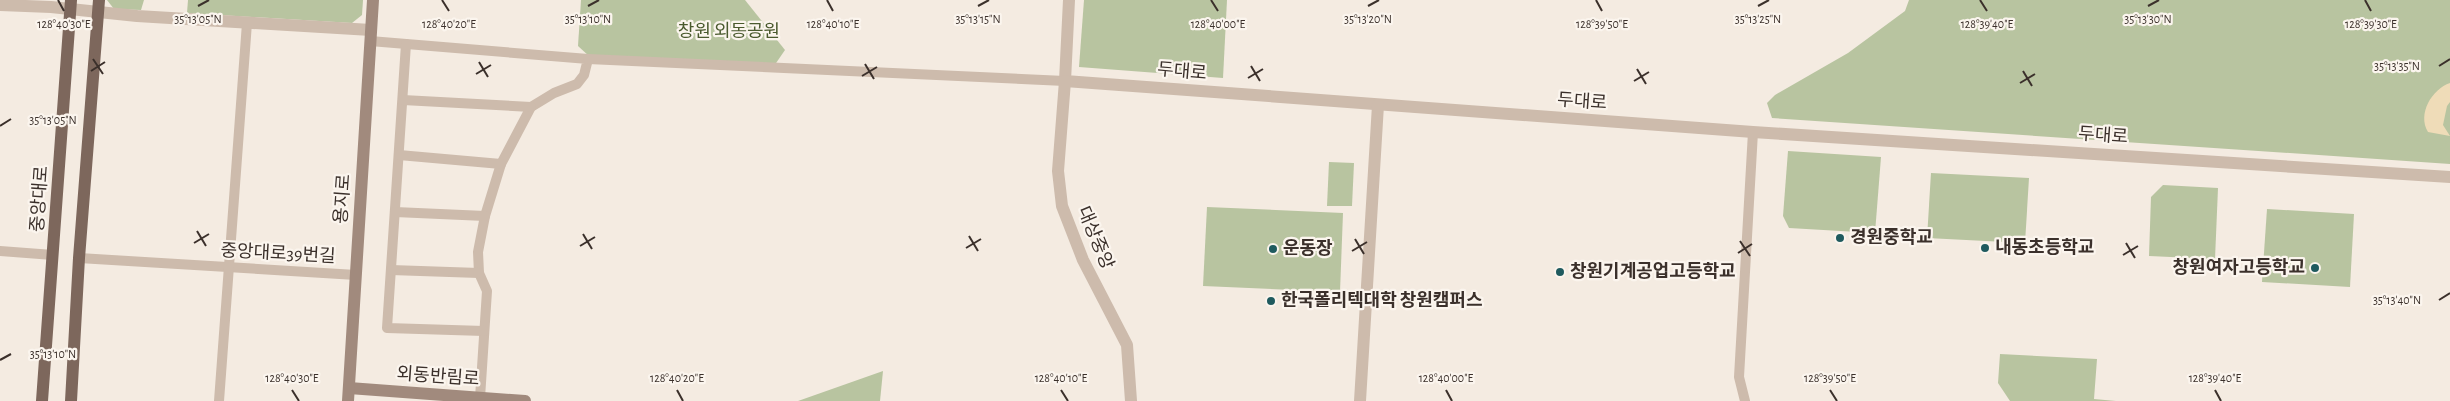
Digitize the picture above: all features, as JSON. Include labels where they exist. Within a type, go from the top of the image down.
[{"type":"main road","points":[[71,401],[79,258],[99,0]]},
{"type":"main road","name":"용지로","points":[[348,401],[373,0]]},
{"type":"main road","name":"중앙대로","points":[[42,401],[71,5]]},
{"type":"main road","name":"외동반림로","points":[[349,388],[424,397],[525,401]]},
{"type":"street","points":[[0,5],[71,5],[98,13],[246,23],[371,36],[406,44],[588,59],[1065,81],[1069,0]]},
{"type":"street","points":[[219,401],[246,23]]},
{"type":"street","points":[[406,44],[387,328],[484,331]]},
{"type":"street","points":[[480,398],[487,291],[479,273],[478,252],[485,216],[501,164],[531,107],[554,93],[577,84],[584,75],[588,59]]},
{"type":"street","name":"두대로","points":[[1065,81],[1753,132],[2450,176]]},
{"type":"street","name":"대상중앙","points":[[1065,81],[1058,171],[1062,206],[1083,260],[1127,345],[1131,401]]},
{"type":"street","points":[[403,100],[531,107]]},
{"type":"street","points":[[1360,401],[1378,105]]},
{"type":"street","points":[[1745,401],[1739,377],[1753,132]]},
{"type":"street","points":[[399,155],[501,164]]},
{"type":"street","points":[[395,212],[485,216]]},
{"type":"street","points":[[0,251],[53,256]]},
{"type":"street","name":"중앙대로39번길","points":[[79,258],[356,275]]},
{"type":"street","points":[[391,270],[479,273]]},
{"type":"green space","points":[[107,0],[144,0],[141,10],[114,9]]},
{"type":"green space","points":[[188,0],[363,0],[362,15],[352,23],[187,13]]},
{"type":"green space","name":"창원 외동공원","points":[[581,0],[745,0],[785,50],[774,66],[590,57],[578,46]]},
{"type":"green space","points":[[1084,0],[1227,0],[1223,78],[1079,67]]},
{"type":"green space","points":[[1909,0],[2450,0],[2450,164],[1772,118],[1767,103],[1775,95],[1848,53],[1905,11]]},
{"type":"green space","points":[[1788,151],[1881,157],[1875,233],[1789,228],[1783,216]]},
{"type":"green space","points":[[1329,162],[1354,163],[1352,206],[1327,206]]},
{"type":"green space","points":[[1931,173],[2029,178],[2025,243],[1927,238]]},
{"type":"green space","points":[[2163,185],[2218,188],[2215,259],[2149,256],[2151,197]]},
{"type":"green space","name":"운동장","points":[[1207,207],[1343,213],[1340,292],[1203,286]]},
{"type":"green space","points":[[2267,209],[2354,214],[2350,287],[2262,282]]},
{"type":"green space","points":[[2000,354],[2097,359],[2094,399],[2116,401],[2010,401],[1998,383]]},
{"type":"green space","points":[[883,371],[880,401],[798,401]]},
{"type":"sand","points":[[2450,83],[2450,102],[2447,106],[2443,125],[2450,136],[2428,132],[2424,118],[2428,103],[2437,91]]},
{"type":"place","name":"경원중학교","points":[[1840,238]]},
{"type":"place","name":"내동초등학교","points":[[1985,248]]},
{"type":"place","name":"운동장","points":[[1273,249]]},
{"type":"place","name":"창원여자고등학교","points":[[2315,268]]},
{"type":"place","name":"창원기계공업고등학교","points":[[1560,272]]},
{"type":"place","name":"한국폴리텍대학 창원캠퍼스","points":[[1271,301]]}]
